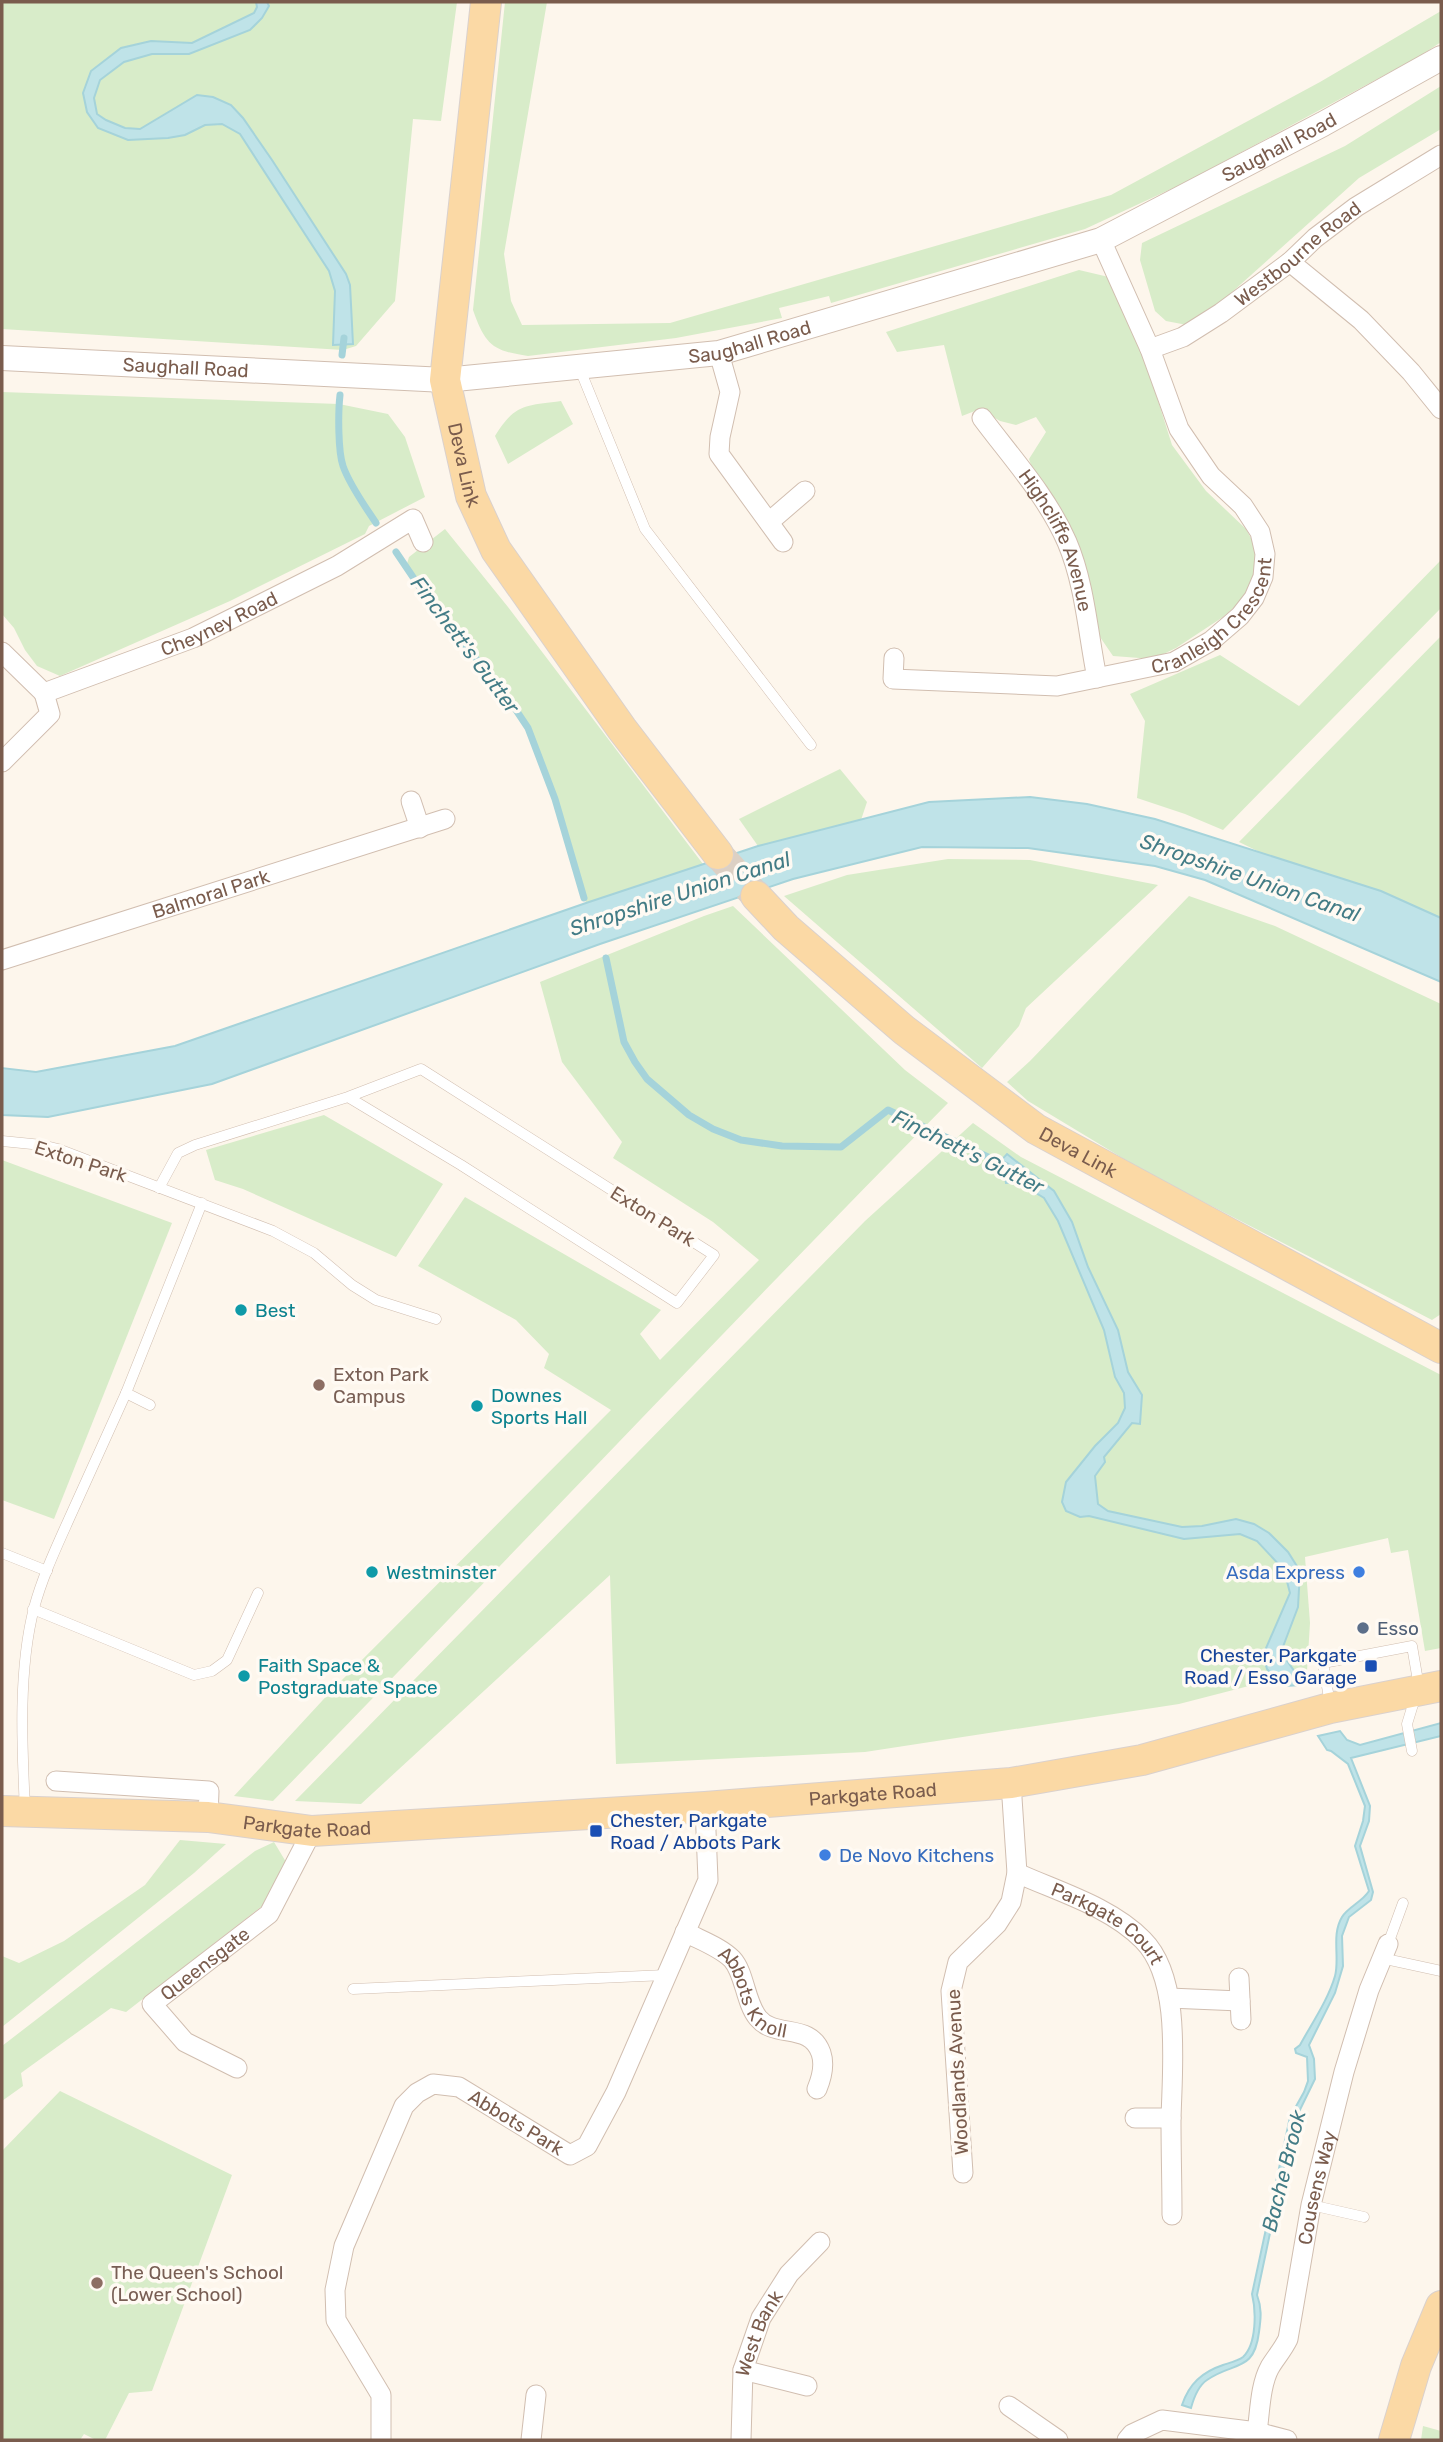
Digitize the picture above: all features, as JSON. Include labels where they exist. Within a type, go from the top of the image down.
[{"type":"main road","name":"Deva Link","points":[[486,2],[445,380],[471,496],[496,550],[622,729],[718,854]]},
{"type":"main road","name":"Deva Link","points":[[756,896],[786,928],[904,1030],[1036,1129],[1441,1348]]},
{"type":"main road","name":"Parkgate Road","points":[[13,1812],[208,1817],[312,1831],[705,1807],[1011,1783],[1142,1760],[1330,1708],[1428,1689]]},
{"type":"main road","points":[[1394,2440],[1416,2366],[1441,2306]]},
{"type":"street","name":"Saughall Road","points":[[2,358],[445,380],[719,354],[1101,240],[1323,124],[1441,58]]},
{"type":"street","name":"Westbourne Road","points":[[1150,349],[1183,337],[1221,313],[1290,262],[1315,238],[1356,207],[1441,155]]},
{"type":"street","name":"Cranleigh Crescent","points":[[894,659],[893,679],[1057,686],[1174,662],[1211,640],[1240,616],[1254,598],[1263,577],[1265,554],[1261,532],[1243,506],[1211,475],[1179,429],[1150,349],[1101,240]]},
{"type":"street","points":[[1290,262],[1361,320],[1441,410]]},
{"type":"street","points":[[719,354],[730,392],[719,454],[783,542]]},
{"type":"street","name":"Highcliffe Avenue","points":[[982,418],[1045,502],[1068,543],[1082,592],[1097,678]]},
{"type":"street","points":[[769,522],[805,491]]},
{"type":"street","name":"Cheyney Road","points":[[44,692],[193,638],[337,566],[413,519],[423,542]]},
{"type":"street","points":[[2,652],[44,692],[50,714],[2,762]]},
{"type":"street","points":[[411,801],[420,828]]},
{"type":"street","name":"Balmoral Park","points":[[2,960],[445,820]]},
{"type":"street","points":[[56,1781],[209,1791],[208,1817]]},
{"type":"street","name":"Woodlands Avenue","points":[[962,2173],[951,1991],[953,1975],[958,1962],[997,1924],[1011,1902],[1017,1873],[1011,1783]]},
{"type":"street","name":"Abbots Park","points":[[381,2440],[381,2395],[336,2320],[335,2290],[344,2246],[404,2106],[416,2093],[433,2084],[459,2087],[570,2155],[587,2146],[616,2092],[708,1880],[705,1807]]},
{"type":"street","name":"Queensgate","points":[[237,2068],[186,2042],[152,2004],[269,1914],[312,1831]]},
{"type":"street","name":"Parkgate Court","points":[[1017,1873],[1122,1922],[1146,1942],[1161,1971],[1169,1998],[1174,2061],[1171,2118],[1172,2215]]},
{"type":"street","name":"Abbots Knoll","points":[[685,1932],[720,1950],[734,1961],[752,2009],[761,2021],[773,2028],[800,2032],[812,2038],[823,2059],[822,2079],[817,2089]]},
{"type":"street","name":"Cousens Way","points":[[1256,2432],[1270,2366],[1281,2354],[1288,2339],[1311,2205],[1345,2072],[1385,1951]]},
{"type":"street","points":[[1169,1998],[1240,2010],[1239,1978]]},
{"type":"street","points":[[1135,2118],[1171,2118]]},
{"type":"street","name":"West Bank","points":[[741,2440],[743,2370],[761,2318],[789,2274],[820,2242]]},
{"type":"street","points":[[743,2370],[807,2386]]},
{"type":"street","points":[[531,2440],[536,2395]]},
{"type":"street","points":[[1009,2406],[1058,2440]]},
{"type":"street","points":[[1127,2440],[1132,2434],[1162,2420],[1217,2434],[1256,2432],[1287,2440]]},
{"type":"lane","points":[[579,367],[645,528],[811,745]]},
{"type":"lane","name":"Exton Park","points":[[159,1188],[177,1153],[348,1097],[421,1069],[714,1255],[677,1303],[461,1165],[348,1097]]},
{"type":"lane","name":"Exton Park","points":[[2,1141],[50,1147],[273,1231],[314,1253],[352,1285],[376,1300],[436,1319]]},
{"type":"lane","points":[[13,1812],[23,1724],[28,1637],[33,1609],[47,1571],[126,1393],[202,1203]]},
{"type":"lane","points":[[126,1393],[150,1405]]},
{"type":"lane","points":[[2,1553],[47,1571]]},
{"type":"lane","points":[[33,1609],[194,1675],[212,1671],[227,1660],[258,1593]]},
{"type":"lane","points":[[1330,1708],[1323,1663],[1412,1646],[1428,1689],[1413,1699],[1407,1724],[1412,1751]]},
{"type":"lane","points":[[1403,1903],[1385,1951],[1441,1971]]},
{"type":"lane","points":[[353,1989],[666,1975]]},
{"type":"lane","points":[[1311,2205],[1364,2217]]},
{"type":"green space","points":[[2,2],[457,2],[441,121],[413,119],[395,301],[356,346],[343,350],[2,329]]},
{"type":"green space","points":[[505,2],[547,2],[504,254],[511,301],[522,325],[670,323],[1111,195],[1320,82],[1441,11],[1441,42],[1420,56],[1184,183],[1085,229],[831,303],[829,296],[779,308],[782,318],[676,338],[528,356],[506,351],[492,344],[482,331],[473,310]]},
{"type":"green space","points":[[1441,86],[1441,129],[1359,178],[1221,302],[1187,325],[1166,321],[1155,311],[1140,260],[1142,243],[1345,146]]},
{"type":"green space","points":[[1079,270],[1113,278],[1172,445],[1206,491],[1246,529],[1259,553],[1254,579],[1245,598],[1223,617],[1176,648],[1153,659],[1113,656],[1100,637],[1084,559],[1060,508],[1035,477],[1029,459],[1046,432],[1036,417],[1016,425],[1000,421],[980,409],[962,416],[944,345],[897,352],[886,332]]},
{"type":"green space","points":[[2,392],[339,404],[388,414],[405,437],[425,497],[369,526],[365,534],[230,601],[60,676],[37,666],[14,628],[2,614]]},
{"type":"green space","points":[[561,401],[573,424],[508,464],[495,436],[502,425],[522,408]]},
{"type":"green space","points":[[445,529],[508,607],[703,864],[586,903],[555,799],[528,728],[498,683],[444,623],[406,567],[409,557]]},
{"type":"green space","points":[[1441,560],[1441,608],[1223,830],[1137,798],[1145,721],[1130,694],[1220,655],[1299,706]]},
{"type":"green space","points":[[1441,636],[1441,918],[1381,891],[1272,858],[1239,842]]},
{"type":"green space","points":[[840,769],[867,802],[861,820],[758,846],[739,819]]},
{"type":"green space","points":[[948,859],[1030,860],[1158,885],[1026,1008],[1019,1026],[982,1068],[784,896],[847,875]]},
{"type":"green space","points":[[1189,896],[1275,926],[1441,1004],[1441,1314],[1432,1320],[1144,1171],[1028,1101],[1007,1082]]},
{"type":"green space","points":[[733,906],[905,1070],[948,1103],[273,1801],[234,1796],[334,1688],[611,1410],[544,1368],[549,1354],[516,1320],[418,1266],[465,1197],[661,1310],[640,1334],[660,1360],[759,1260],[713,1222],[613,1158],[622,1142],[562,1062],[540,982]]},
{"type":"green space","points":[[324,1115],[443,1184],[396,1257],[243,1189],[215,1180],[206,1150]]},
{"type":"green space","points":[[973,1123],[1021,1157],[1441,1375],[1441,1648],[1425,1651],[1408,1550],[1391,1553],[1388,1538],[1305,1557],[1310,1623],[1307,1671],[1179,1704],[865,1752],[616,1764],[610,1575],[361,1804],[295,1801],[865,1221]]},
{"type":"green space","points":[[2,1160],[172,1223],[54,1519],[2,1500]]},
{"type":"green space","points":[[180,1840],[226,1844],[194,1873],[2,2027],[2,1956],[19,1963],[64,1941],[145,1885]]},
{"type":"green space","points":[[274,1842],[286,1862],[266,1903],[126,2012],[111,2008],[21,2073],[23,2086],[2,2101],[2,2046],[255,1851]]},
{"type":"green space","name":"The Queen's School (Lower School)","points":[[60,2091],[232,2175],[152,2391],[129,2393],[105,2440],[96,2440],[84,2434],[80,2440],[2,2440],[2,2151]]},
{"type":"green space","points":[[1423,2426],[1441,2431],[1441,2440],[1421,2440]]},
{"type":"water","points":[[256,2],[267,2],[269,6],[250,30],[189,54],[152,54],[124,62],[100,80],[94,98],[97,114],[125,128],[140,129],[197,95],[213,97],[231,105],[272,160],[346,274],[350,285],[353,344],[333,345],[335,291],[329,271],[240,134],[222,124],[205,125],[185,135],[168,138],[128,140],[98,128],[87,112],[83,93],[91,71],[121,48],[151,41],[192,43],[254,13]]},
{"type":"water","name":"Shropshire Union Canal","points":[[1030,797],[1087,804],[1155,819],[1381,891],[1441,918],[1441,982],[1205,880],[1155,866],[1028,848],[922,847],[793,879],[600,944],[212,1084],[48,1117],[2,1115],[2,1068],[36,1072],[175,1046],[758,846],[929,802]]},
{"type":"water","points":[[1007,1154],[1054,1191],[1072,1222],[1088,1267],[1118,1330],[1128,1372],[1142,1395],[1140,1424],[1132,1423],[1104,1457],[1105,1462],[1095,1476],[1098,1504],[1108,1511],[1182,1527],[1236,1519],[1254,1524],[1269,1533],[1288,1552],[1300,1571],[1298,1607],[1281,1652],[1304,1685],[1282,1686],[1267,1669],[1263,1655],[1290,1593],[1284,1570],[1257,1541],[1240,1534],[1184,1539],[1089,1516],[1080,1517],[1066,1511],[1062,1502],[1066,1482],[1118,1423],[1125,1408],[1124,1393],[1115,1377],[1104,1330],[1058,1221],[1044,1198],[1018,1182],[1006,1183],[1004,1172],[994,1168]]},
{"type":"water","points":[[1441,1723],[1441,1736],[1351,1758],[1370,1806],[1369,1821],[1360,1846],[1373,1892],[1371,1900],[1349,1917],[1342,1936],[1343,1966],[1335,1993],[1309,2045],[1314,2059],[1315,2079],[1293,2124],[1257,2295],[1261,2313],[1256,2345],[1247,2360],[1204,2382],[1191,2408],[1182,2405],[1197,2380],[1215,2368],[1243,2357],[1251,2344],[1255,2318],[1252,2294],[1290,2117],[1308,2081],[1307,2057],[1296,2053],[1295,2049],[1300,2045],[1332,1985],[1336,1969],[1337,1931],[1342,1917],[1369,1891],[1355,1846],[1365,1806],[1348,1764],[1327,1750],[1318,1736],[1340,1731],[1347,1740],[1360,1745]]},
{"type":"waterway","name":"Finchett's Gutter","points":[[342,355],[344,338]]},
{"type":"waterway","name":"Finchett's Gutter","points":[[340,395],[339,432],[343,466],[376,523]]},
{"type":"waterway","name":"Finchett's Gutter","points":[[396,552],[444,623],[498,683],[528,728],[555,799],[584,898]]},
{"type":"waterway","name":"Finchett's Gutter","points":[[606,958],[624,1042],[635,1062],[647,1079],[689,1115],[713,1129],[741,1140],[782,1146],[841,1147],[888,1110],[1007,1166]]},
{"type":"tunnel","points":[[718,854],[756,896]]},
{"type":"place","name":"Best","points":[[241,1310]]},
{"type":"place","name":"Exton Park Campus","points":[[319,1385]]},
{"type":"place","name":"Downes Sports Hall","points":[[477,1406]]},
{"type":"place","name":"Westminster","points":[[372,1572]]},
{"type":"place","name":"Asda Express","points":[[1359,1572]]},
{"type":"place","name":"Esso","points":[[1363,1628]]},
{"type":"place","name":"Chester, Parkgate Road / Esso Garage","points":[[1371,1666]]},
{"type":"place","name":"Faith Space & Postgraduate Space","points":[[244,1676]]},
{"type":"place","name":"Chester, Parkgate Road / Abbots Park","points":[[596,1831]]},
{"type":"place","name":"De Novo Kitchens","points":[[825,1855]]},
{"type":"place","name":"The Queen's School (Lower School)","points":[[97,2283]]},
{"type":"water label","name":"Bache Brook","points":[[1284,2171]]}]
